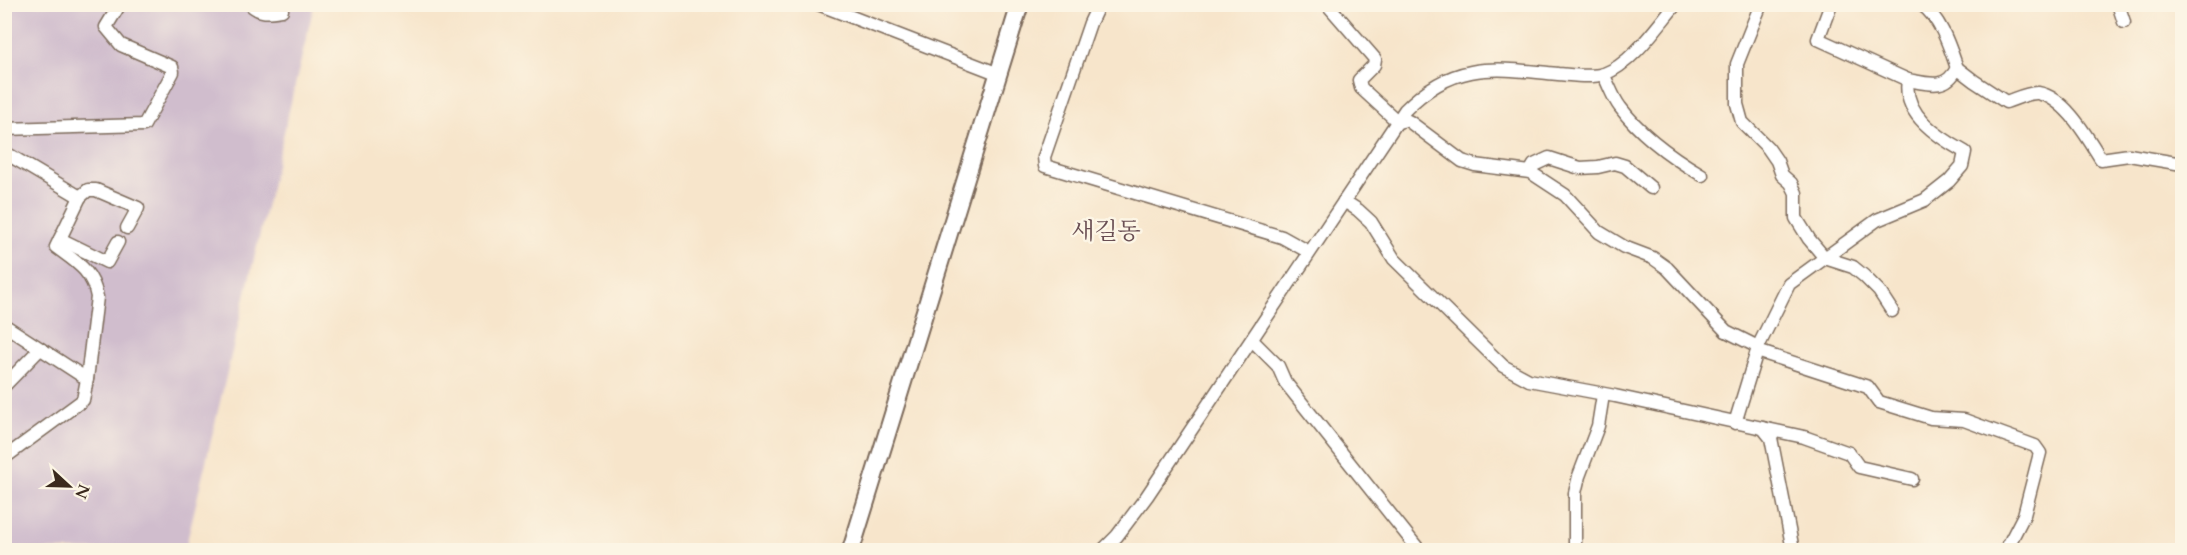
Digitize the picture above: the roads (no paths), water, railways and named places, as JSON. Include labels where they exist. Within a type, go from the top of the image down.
[{"type":"main road","points":[[851,550],[1020,4]]},
{"type":"street","points":[[4,129],[144,125],[173,72],[172,68],[121,45],[106,27],[120,4]]},
{"type":"street","points":[[250,4],[255,9],[266,13],[282,10]]},
{"type":"street","points":[[818,4],[999,74]]},
{"type":"street","points":[[1099,4],[1090,23],[1044,157],[1045,166],[1282,237],[1310,252]]},
{"type":"street","points":[[1327,4],[1375,59],[1374,65],[1359,80],[1361,88],[1398,122]]},
{"type":"street","points":[[1103,550],[1118,536],[1147,496],[1405,110],[1413,102],[1440,82],[1455,75],[1493,68],[1576,75],[1603,74],[1635,52],[1676,4]]},
{"type":"street","points":[[1761,4],[1737,64],[1737,104],[1742,122],[1768,148],[1782,174],[1791,183],[1796,193],[1796,218],[1825,258],[1853,267],[1879,291],[1892,311]]},
{"type":"street","points":[[1831,4],[1818,39],[1908,80],[1942,84],[1952,78],[1957,68]]},
{"type":"street","points":[[1921,4],[1940,26],[1957,68],[2006,102],[2036,93],[2058,101],[2081,128],[2101,159],[2129,155],[2182,164]]},
{"type":"street","points":[[2118,4],[2124,22]]},
{"type":"street","points":[[1603,74],[1618,105],[1627,116],[1667,153],[1702,175]]},
{"type":"street","points":[[1735,423],[1757,349],[1789,284],[1876,220],[1925,200],[1949,181],[1962,166],[1965,152],[1944,140],[1924,123],[1910,103],[1906,92],[1908,80]]},
{"type":"street","points":[[1398,122],[1406,120],[1410,122],[1462,161],[1474,165],[1530,172],[1565,195],[1599,232],[1624,247],[1653,258],[1667,268],[1726,331],[1757,349],[1868,387],[1879,402],[1931,418],[1964,420],[2035,446],[2040,453],[2024,515],[2008,546]]},
{"type":"street","points":[[4,152],[80,197]]},
{"type":"street","points":[[1530,172],[1534,165],[1549,158],[1580,168],[1615,163],[1625,166],[1651,188]]},
{"type":"street","points":[[4,458],[83,400],[97,297],[95,284],[90,275],[56,247],[80,197],[88,190],[96,190],[138,208],[127,228]]},
{"type":"street","points":[[1344,201],[1371,222],[1394,259],[1503,366],[1529,380],[1804,437],[1849,453],[1859,467],[1912,479]]},
{"type":"street","points":[[60,239],[106,262],[118,242]]},
{"type":"street","points":[[4,326],[87,379]]},
{"type":"street","points":[[1252,340],[1278,366],[1285,382],[1419,550]]},
{"type":"street","points":[[4,386],[40,349]]},
{"type":"street","points":[[1575,550],[1575,493],[1598,426],[1603,395]]},
{"type":"street","points":[[1763,428],[1771,438],[1793,550]]},
{"type":"district","name":"새길동","points":[[1106,231]]}]
